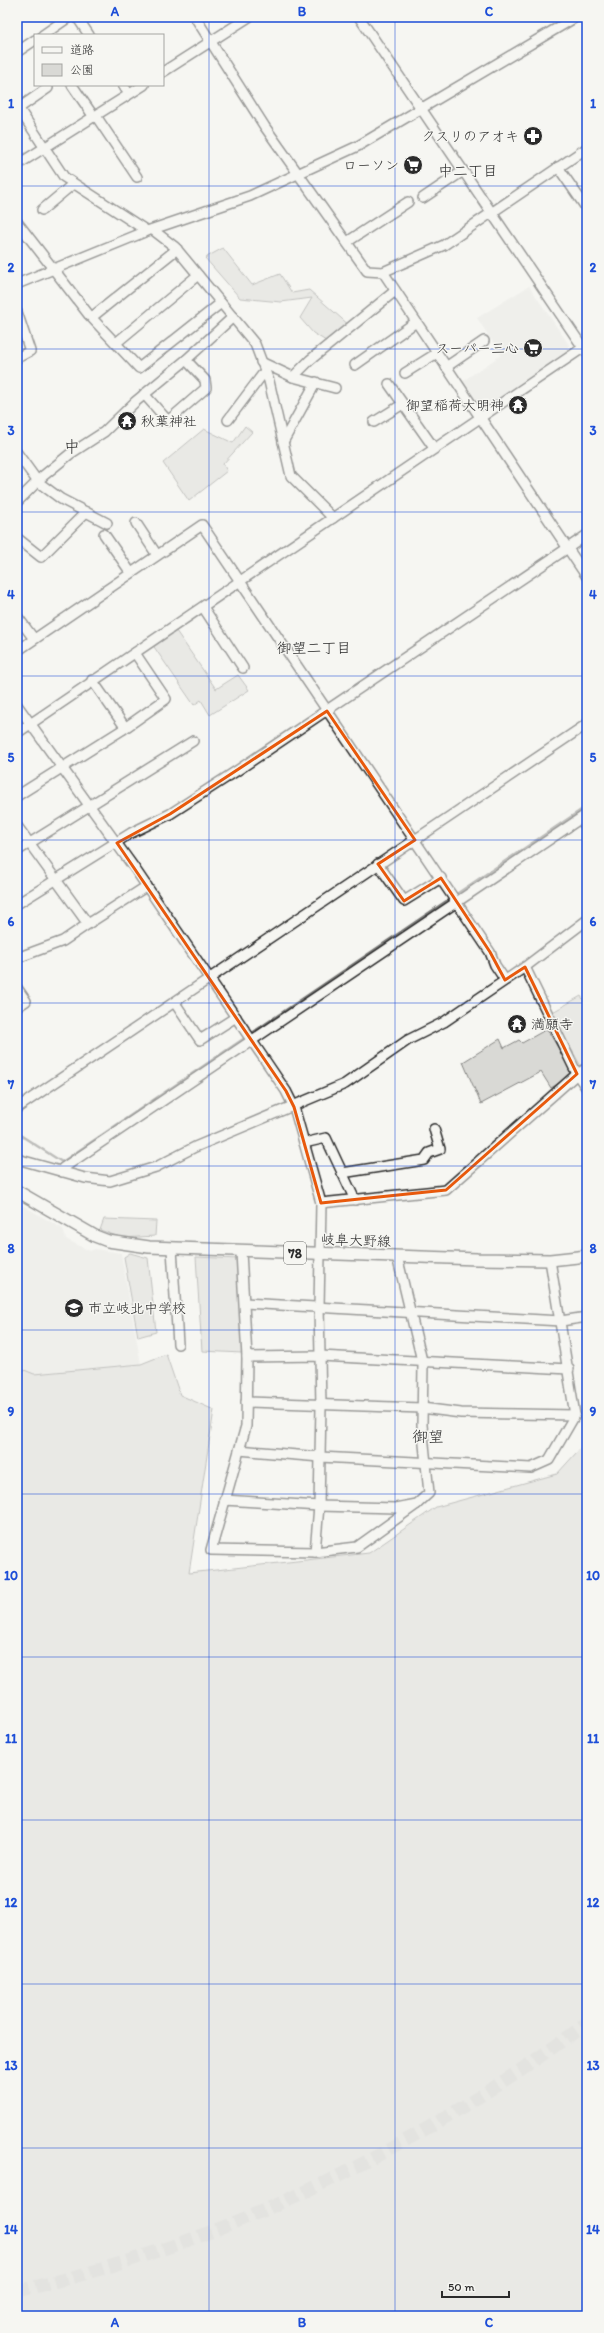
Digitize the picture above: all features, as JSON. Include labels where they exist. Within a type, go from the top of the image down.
[{"type":"main road","name":"岐阜大野線","points":[[17,1191],[79,1228],[108,1241],[172,1249],[550,1260],[587,1256]]},
{"type":"street","points":[[44,34],[69,17]]},
{"type":"street","points":[[77,17],[88,34]]},
{"type":"street","points":[[195,17],[265,127],[300,173],[368,270],[383,272],[444,244],[587,148]]},
{"type":"street","points":[[164,71],[249,17]]},
{"type":"street","points":[[17,733],[79,692],[92,680],[135,653],[240,582],[434,448],[586,349],[462,171],[359,17]]},
{"type":"street","points":[[17,284],[192,214],[250,196],[358,146],[576,17]]},
{"type":"street","points":[[17,52],[34,41]]},
{"type":"street","points":[[73,86],[137,177]]},
{"type":"street","points":[[124,86],[129,94]]},
{"type":"street","points":[[17,165],[142,86]]},
{"type":"street","points":[[48,88],[18,107],[64,177],[73,184],[150,230],[177,249],[255,344],[265,371],[291,476],[333,518]]},
{"type":"street","points":[[558,167],[587,209]]},
{"type":"street","points":[[423,198],[462,171]]},
{"type":"street","points":[[42,210],[73,184]]},
{"type":"street","points":[[347,242],[408,202]]},
{"type":"street","points":[[17,222],[53,270],[92,317],[139,368],[221,302]]},
{"type":"street","points":[[92,317],[177,249]]},
{"type":"street","points":[[383,272],[587,577]]},
{"type":"street","points":[[116,343],[198,275]]},
{"type":"street","points":[[293,377],[310,360],[396,291]]},
{"type":"street","points":[[17,312],[30,351],[17,358]]},
{"type":"street","points":[[17,502],[43,476],[70,454],[104,432],[144,394],[186,360],[233,318]]},
{"type":"street","points":[[355,365],[416,322]]},
{"type":"street","points":[[446,367],[484,341]]},
{"type":"street","points":[[405,373],[437,353]]},
{"type":"street","points":[[144,394],[168,421],[206,388],[204,380],[186,360]]},
{"type":"street","points":[[261,362],[293,377],[335,388]]},
{"type":"street","points":[[228,420],[265,371]]},
{"type":"street","points":[[283,442],[316,382]]},
{"type":"street","points":[[389,384],[434,448]]},
{"type":"street","points":[[374,422],[403,404]]},
{"type":"street","points":[[17,453],[38,482],[61,499],[107,523]]},
{"type":"street","points":[[17,538],[41,557],[86,512]]},
{"type":"street","points":[[136,523],[157,555]]},
{"type":"street","points":[[17,651],[202,525],[457,902],[490,952],[495,965],[505,980]]},
{"type":"street","points":[[104,534],[131,573]]},
{"type":"street","points":[[17,904],[131,833],[170,814],[327,711],[587,535]]},
{"type":"street","points":[[203,607],[243,668]]},
{"type":"street","points":[[17,616],[34,639]]},
{"type":"street","points":[[17,796],[166,699],[135,653]]},
{"type":"street","points":[[92,680],[125,727]]},
{"type":"street","points":[[17,705],[30,725],[91,805],[147,886],[252,1041],[294,1107],[321,1203],[319,1307],[321,1406],[319,1506],[315,1552]]},
{"type":"street","points":[[17,1108],[176,1003],[210,978],[587,724]]},
{"type":"street","points":[[17,851],[193,741]]},
{"type":"street","points":[[62,1172],[63,1168],[584,816],[587,827]]},
{"type":"street","points":[[17,826],[88,924]]},
{"type":"street","points":[[378,864],[404,901],[441,878]]},
{"type":"street","points":[[17,958],[63,941],[147,886]]},
{"type":"street","points":[[17,1159],[62,1172],[110,1181],[128,1177],[345,1084],[408,1040],[444,1022],[525,968],[587,920]]},
{"type":"street","points":[[525,968],[577,1074],[587,1089]]},
{"type":"street","points":[[17,988],[26,1001],[17,1008]]},
{"type":"street","points":[[176,1003],[200,1040],[236,1017]]},
{"type":"street","points":[[321,1203],[446,1190],[577,1074],[587,1068]]},
{"type":"street","points":[[342,1173],[424,1160],[429,1153],[440,1150],[434,1129]]},
{"type":"street","points":[[304,1143],[326,1138],[355,1200]]},
{"type":"street","points":[[172,1249],[178,1344]]},
{"type":"street","points":[[241,1252],[247,1357],[246,1426],[211,1550],[315,1552],[357,1547],[430,1493],[422,1408],[422,1362],[409,1313],[397,1256]]},
{"type":"street","points":[[239,1450],[320,1457],[531,1468],[549,1460],[575,1415],[569,1369],[550,1260]]},
{"type":"street","points":[[245,1303],[561,1321],[587,1317]]},
{"type":"street","points":[[247,1357],[320,1356],[569,1369]]},
{"type":"street","points":[[246,1402],[321,1406],[422,1408],[461,1413],[575,1415]]},
{"type":"street","points":[[224,1500],[319,1506],[396,1508],[417,1504]]},
{"type":"highlighted area","points":[[327,711],[415,840],[378,864],[404,901],[441,878],[490,952],[505,980],[525,967],[577,1074],[446,1190],[321,1203],[294,1107],[286,1091],[117,843],[170,814]]},
{"type":"shaded area","name":"スーパー三心","points":[[529,286],[569,345],[569,351],[482,410],[478,409],[460,383],[501,355],[477,318]]},
{"type":"shaded area","name":"市立岐北中学校","points":[[17,1202],[63,1229],[66,1239],[90,1251],[95,1249],[121,1253],[141,1364],[34,1374],[17,1367]]},
{"type":"shaded area","points":[[587,1260],[587,1284],[581,1261]]},
{"type":"green space","points":[[223,248],[252,285],[280,274],[292,293],[309,290],[350,326],[326,341],[313,333],[300,318],[312,298],[281,302],[240,298],[205,258]]},
{"type":"green space","points":[[245,426],[252,432],[223,464],[227,471],[189,501],[163,463],[204,429],[233,443]]},
{"type":"green space","points":[[176,631],[216,689],[238,675],[249,690],[210,715],[201,700],[194,705],[152,644]]},
{"type":"green space","points":[[581,996],[587,1006],[587,1065],[582,1068],[551,1013]]},
{"type":"green space","points":[[547,1029],[570,1068],[569,1077],[551,1088],[541,1072],[481,1104],[463,1062],[500,1039],[504,1048],[519,1040],[522,1043]]},
{"type":"green space","points":[[104,1219],[156,1221],[155,1236],[122,1238],[100,1230]]},
{"type":"green space","points":[[130,1253],[148,1258],[156,1332],[138,1337],[124,1257]]},
{"type":"green space","points":[[196,1257],[239,1259],[242,1353],[202,1351]]},
{"type":"green space","points":[[166,1354],[180,1395],[214,1410],[189,1573],[369,1553],[436,1507],[557,1474],[587,1441],[587,2316],[17,2316],[17,1367],[34,1374],[141,1364]]},
{"type":"waterway","points":[[458,893],[587,806]]},
{"type":"waterway","points":[[17,1133],[62,1162],[448,900]]},
{"type":"tunnel","points":[[17,2291],[94,2271],[170,2247],[244,2219],[316,2187],[386,2151],[455,2112],[522,2069],[587,2023]]},
{"type":"place","name":"クスリのアオキ","points":[[533,136]]},
{"type":"place","name":"ローソン","points":[[413,165]]},
{"type":"place","name":"スーパー三心","points":[[533,348]]},
{"type":"place","name":"御望稲荷大明神","points":[[518,405]]},
{"type":"place","name":"秋葉神社","points":[[127,421]]},
{"type":"place","name":"満願寺","points":[[517,1024]]},
{"type":"place","name":"市立岐北中学校","points":[[74,1308]]},
{"type":"district","name":"中二丁目","points":[[468,171]]},
{"type":"district","name":"中","points":[[72,446]]},
{"type":"district","name":"御望二丁目","points":[[314,648]]},
{"type":"district","name":"御望","points":[[428,1436]]}]
